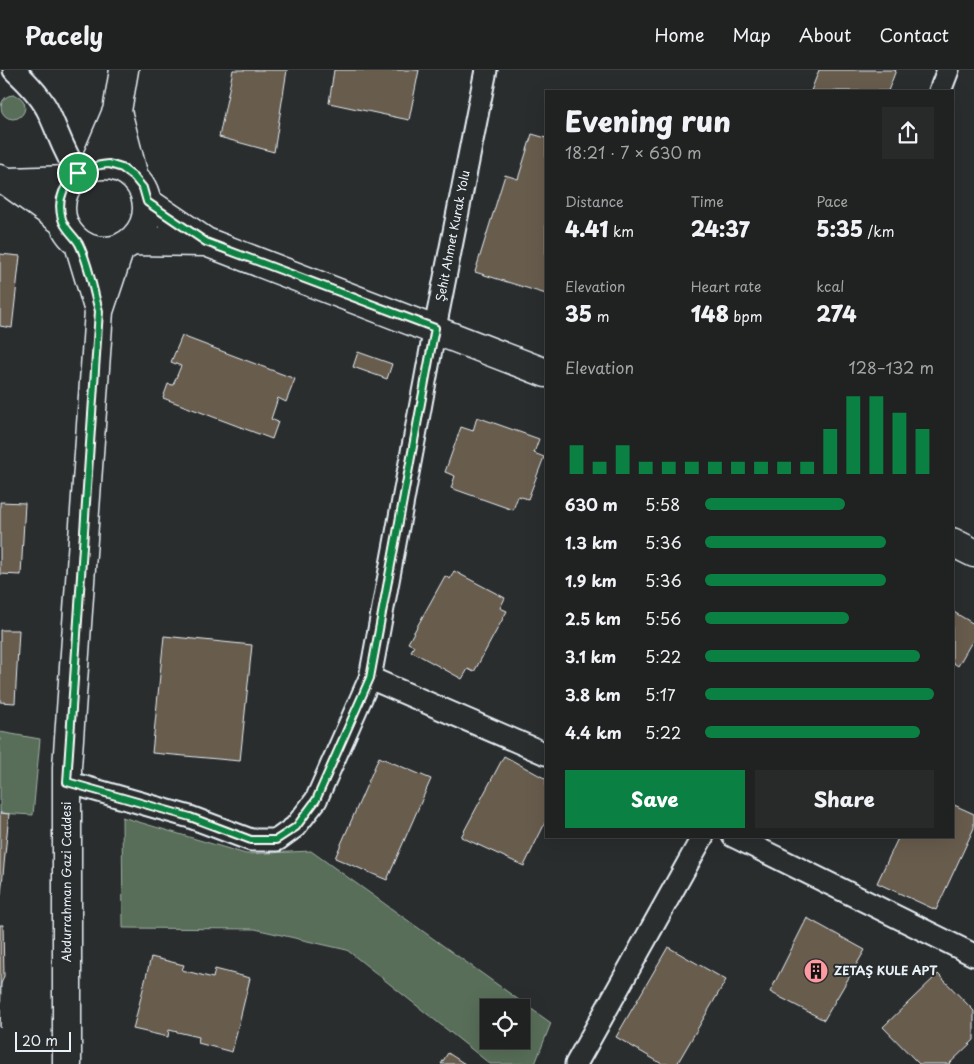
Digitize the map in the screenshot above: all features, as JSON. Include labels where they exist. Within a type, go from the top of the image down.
[{"type":"street","points":[[14,70],[37,93],[47,110],[66,157],[81,173]]},
{"type":"street","points":[[124,70],[117,111],[81,173],[63,192],[60,206],[62,220],[68,233],[79,244],[92,250],[106,251],[126,245],[206,242]]},
{"type":"street","name":"Şehit Ahmet Kurak Yolu","points":[[67,782],[190,817],[251,840],[276,840],[296,827],[316,800],[370,678],[435,328],[486,70]]},
{"type":"street","points":[[940,90],[948,70]]},
{"type":"street","points":[[117,111],[134,177]]},
{"type":"street","points":[[4,180],[81,173],[109,164],[122,168],[134,177],[143,188],[147,202],[146,216],[141,230],[126,245]]},
{"type":"street","points":[[4,180],[62,220]]},
{"type":"street","points":[[147,202],[206,242],[435,328],[545,373]]},
{"type":"street","name":"Abdurrahman Gazi Caddesi","points":[[79,244],[99,311]]},
{"type":"street","name":"Abdurrahman Gazi Caddesi","points":[[67,1064],[67,782],[99,311],[126,245]]},
{"type":"street","points":[[954,543],[974,553]]},
{"type":"street","points":[[370,678],[545,754]]},
{"type":"street","points":[[576,1064],[701,838]]},
{"type":"street","points":[[738,838],[974,955]]},
{"type":"green space","points":[[13,95],[21,99],[25,107],[21,115],[13,119],[5,115],[1,107],[5,99]]},
{"type":"green space","points":[[0,732],[40,739],[33,815],[0,813]]},
{"type":"green space","points":[[122,817],[246,854],[311,851],[518,999],[480,999],[480,1049],[530,1049],[530,1008],[551,1023],[535,1064],[490,1064],[347,950],[255,929],[123,928]]},
{"type":"building","points":[[233,70],[287,70],[274,152],[219,137]]},
{"type":"building","points":[[334,70],[419,70],[409,120],[329,103]]},
{"type":"building","points":[[819,70],[896,70],[888,90],[811,90]]},
{"type":"building","points":[[532,134],[545,138],[545,294],[475,272],[505,175],[518,179]]},
{"type":"building","points":[[0,254],[20,256],[12,328],[0,326]]},
{"type":"building","points":[[182,336],[295,379],[286,402],[278,398],[271,419],[278,422],[272,439],[163,398],[168,384],[173,385],[181,366],[171,362]]},
{"type":"building","points":[[358,352],[392,364],[387,379],[353,367]]},
{"type":"building","points":[[477,417],[539,439],[534,453],[544,457],[528,499],[518,496],[513,510],[451,488],[455,476],[445,472],[461,427],[473,431]]},
{"type":"building","points":[[0,502],[25,503],[21,575],[0,574]]},
{"type":"building","points":[[454,571],[505,598],[500,608],[507,611],[474,672],[468,669],[462,679],[411,651],[414,646],[408,643],[445,576],[450,579]]},
{"type":"building","points":[[954,612],[974,624],[974,638],[958,666],[954,663]]},
{"type":"building","points":[[0,630],[19,630],[15,703],[0,702]]},
{"type":"building","points":[[164,636],[252,645],[240,761],[152,753]]},
{"type":"building","points":[[504,756],[545,778],[545,823],[524,866],[461,837]]},
{"type":"building","points":[[379,757],[431,779],[387,880],[335,858]]},
{"type":"building","points":[[954,805],[974,814],[974,828],[936,910],[877,883],[898,838],[954,838]]},
{"type":"building","points":[[0,813],[9,814],[1,895],[0,895]]},
{"type":"building","name":"ZETAŞ KULE APT","points":[[807,918],[865,950],[824,1020],[770,992]]},
{"type":"building","points":[[0,925],[3,925],[4,976],[1,984],[0,1028]]},
{"type":"building","points":[[668,947],[726,980],[677,1064],[662,1064],[616,1037]]},
{"type":"building","points":[[151,957],[184,965],[182,970],[213,978],[215,969],[250,978],[232,1052],[198,1043],[199,1037],[169,1030],[168,1037],[133,1029]]},
{"type":"building","points":[[938,974],[974,1011],[974,1040],[949,1064],[919,1064],[883,1027]]},
{"type":"building","points":[[448,1053],[465,1064],[441,1064]]},
{"type":"place","name":"ZETAŞ KULE APT","points":[[816,971]]},
{"type":"route","points":[[109,164],[122,168],[134,177],[143,188],[147,202],[206,242],[371,306],[435,328],[370,678],[316,800],[296,827],[276,840],[251,840],[190,817],[67,782],[99,311],[79,244],[68,233],[62,220],[60,206],[63,192],[70,180],[78,173],[94,165],[109,164]]}]
